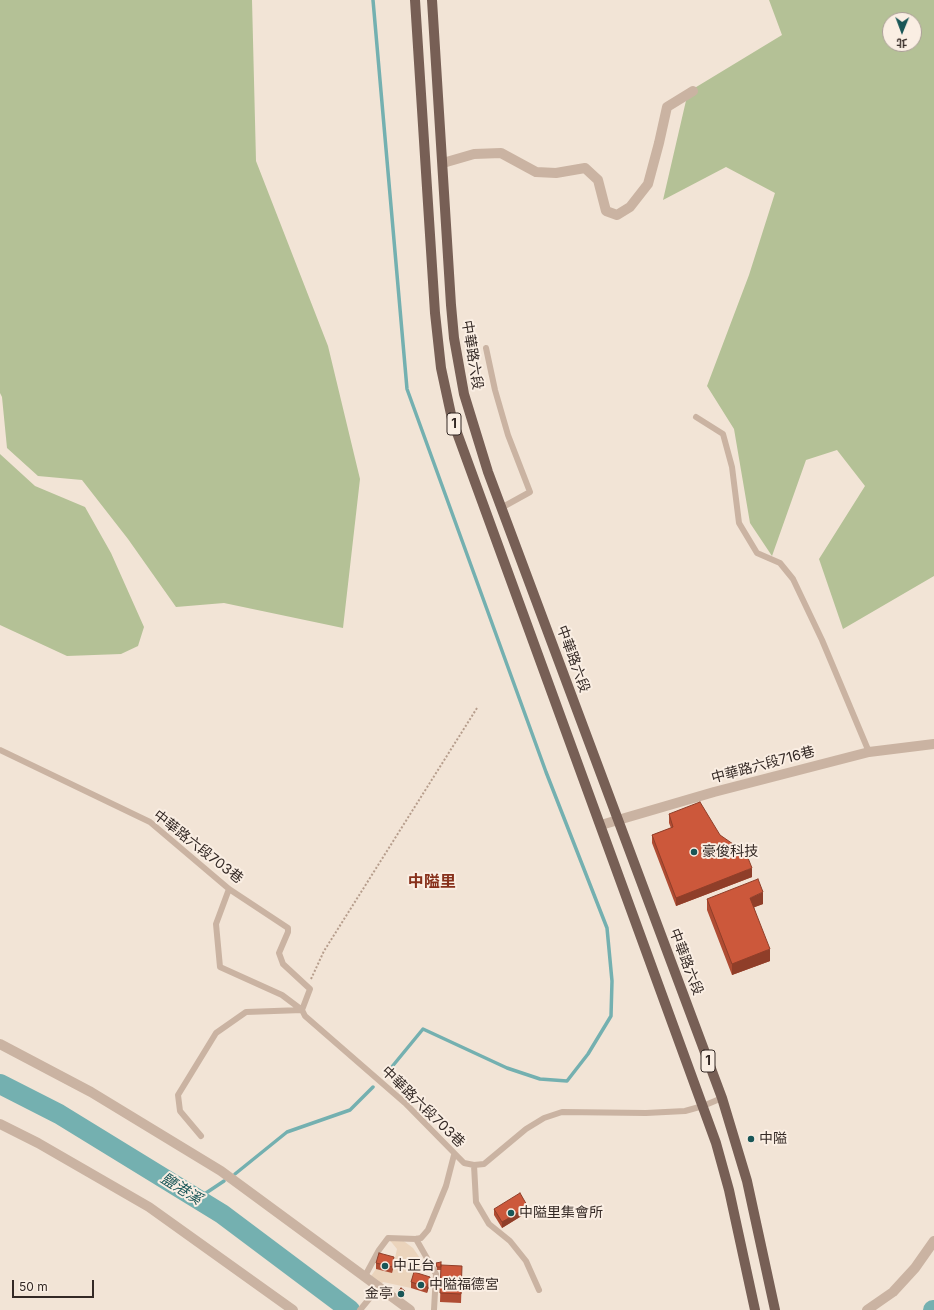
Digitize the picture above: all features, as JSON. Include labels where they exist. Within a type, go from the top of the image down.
[{"type":"main road","name":"1","points":[[415,0],[435,313],[441,368],[452,419],[716,1143],[729,1190],[754,1310]]},
{"type":"main road","name":"中華路六段","points":[[432,0],[444,163],[451,306],[458,363],[464,394],[475,434],[501,508],[722,1098],[747,1181],[775,1310]]},
{"type":"street","points":[[444,163],[474,154],[501,153],[536,172],[556,174],[585,168],[598,180],[606,211],[618,215],[630,207],[648,184],[667,107],[693,91]]},
{"type":"street","name":"中華路六段716巷","points":[[601,825],[758,780],[869,752],[934,744]]},
{"type":"street","points":[[0,1044],[91,1092],[221,1171],[410,1310]]},
{"type":"street","points":[[0,1124],[38,1143],[149,1207],[293,1310]]},
{"type":"street","points":[[867,1310],[893,1292],[915,1268],[934,1241]]},
{"type":"lane","points":[[486,348],[495,390],[508,435],[530,492],[501,508]]},
{"type":"lane","points":[[696,417],[723,434],[732,467],[738,523],[757,552],[780,563],[793,579],[822,640],[869,752]]},
{"type":"lane","name":"中華路六段703巷","points":[[0,750],[150,822],[230,889],[288,928],[288,932],[279,953],[283,964],[307,986]]},
{"type":"lane","name":"中華路六段703巷","points":[[230,889],[216,924],[220,968],[282,995],[302,1010],[305,1016],[406,1103],[433,1129],[454,1155],[464,1164],[474,1166]]},
{"type":"lane","points":[[201,1136],[180,1111],[178,1095],[216,1033],[246,1012],[302,1010],[310,989],[307,986]]},
{"type":"lane","points":[[539,1290],[526,1262],[510,1241],[489,1224],[476,1202],[474,1166],[484,1164],[493,1158],[526,1129],[544,1118],[562,1112],[646,1113],[685,1111],[703,1106],[722,1098]]},
{"type":"lane","points":[[365,1276],[379,1250],[388,1238],[421,1238],[428,1230],[436,1216],[454,1155]]},
{"type":"lane","points":[[416,1239],[436,1274],[434,1310]]},
{"type":"lane","points":[[360,1310],[379,1287]]},
{"type":"path","points":[[307,986],[328,945],[478,708]]},
{"type":"green space","points":[[0,0],[252,0],[256,161],[328,346],[360,479],[343,628],[224,603],[176,607],[128,539],[82,480],[38,476],[7,448],[2,397],[0,393]]},
{"type":"green space","points":[[769,0],[934,0],[934,576],[843,629],[819,559],[865,486],[837,450],[806,460],[772,556],[750,523],[734,429],[707,386],[749,275],[775,193],[726,167],[663,200],[688,92],[782,35]]},
{"type":"green space","points":[[0,454],[35,486],[85,507],[111,553],[144,627],[138,646],[121,654],[67,656],[0,625]]},
{"type":"shaded area","points":[[388,1238],[401,1239],[413,1248],[424,1264],[414,1278],[411,1288],[383,1282],[379,1287],[369,1279],[376,1269],[392,1272],[397,1249]]},
{"type":"building","name":"豪俊科技","points":[[700,802],[720,835],[746,853],[752,868],[676,898],[652,835],[673,827],[669,814]]},
{"type":"building","points":[[758,879],[763,892],[750,898],[770,949],[732,964],[707,899]]},
{"type":"building","name":"中隘里集會所","points":[[520,1193],[528,1207],[502,1222],[494,1209]]},
{"type":"building","points":[[379,1253],[394,1257],[392,1267],[376,1263]]},
{"type":"building","points":[[441,1262],[441,1267],[437,1267],[436,1263]]},
{"type":"building","points":[[441,1265],[462,1266],[461,1294],[440,1293]]},
{"type":"building","points":[[414,1272],[430,1277],[427,1287],[411,1282]]},
{"type":"building","points":[[401,1288],[405,1291],[402,1294],[398,1291]]},
{"type":"waterway","points":[[373,0],[407,389],[546,772],[607,928],[612,981],[611,1016],[588,1054],[567,1081],[540,1079],[507,1068],[423,1029],[386,1074]]},
{"type":"waterway","name":"鹽港溪","points":[[0,1084],[59,1114],[222,1214],[350,1310]]},
{"type":"waterway","points":[[235,1174],[287,1132],[350,1110],[373,1087]]},
{"type":"waterway","points":[[197,1199],[224,1181]]},
{"type":"place","name":"豪俊科技","points":[[694,852]]},
{"type":"place","name":"中隘","points":[[751,1139]]},
{"type":"place","name":"中隘里集會所","points":[[511,1213]]},
{"type":"place","name":"中正台","points":[[385,1266]]},
{"type":"place","name":"中隘福德宮","points":[[421,1285]]},
{"type":"place","name":"金亭","points":[[401,1294]]},
{"type":"district","name":"中隘里","points":[[432,882]]}]
